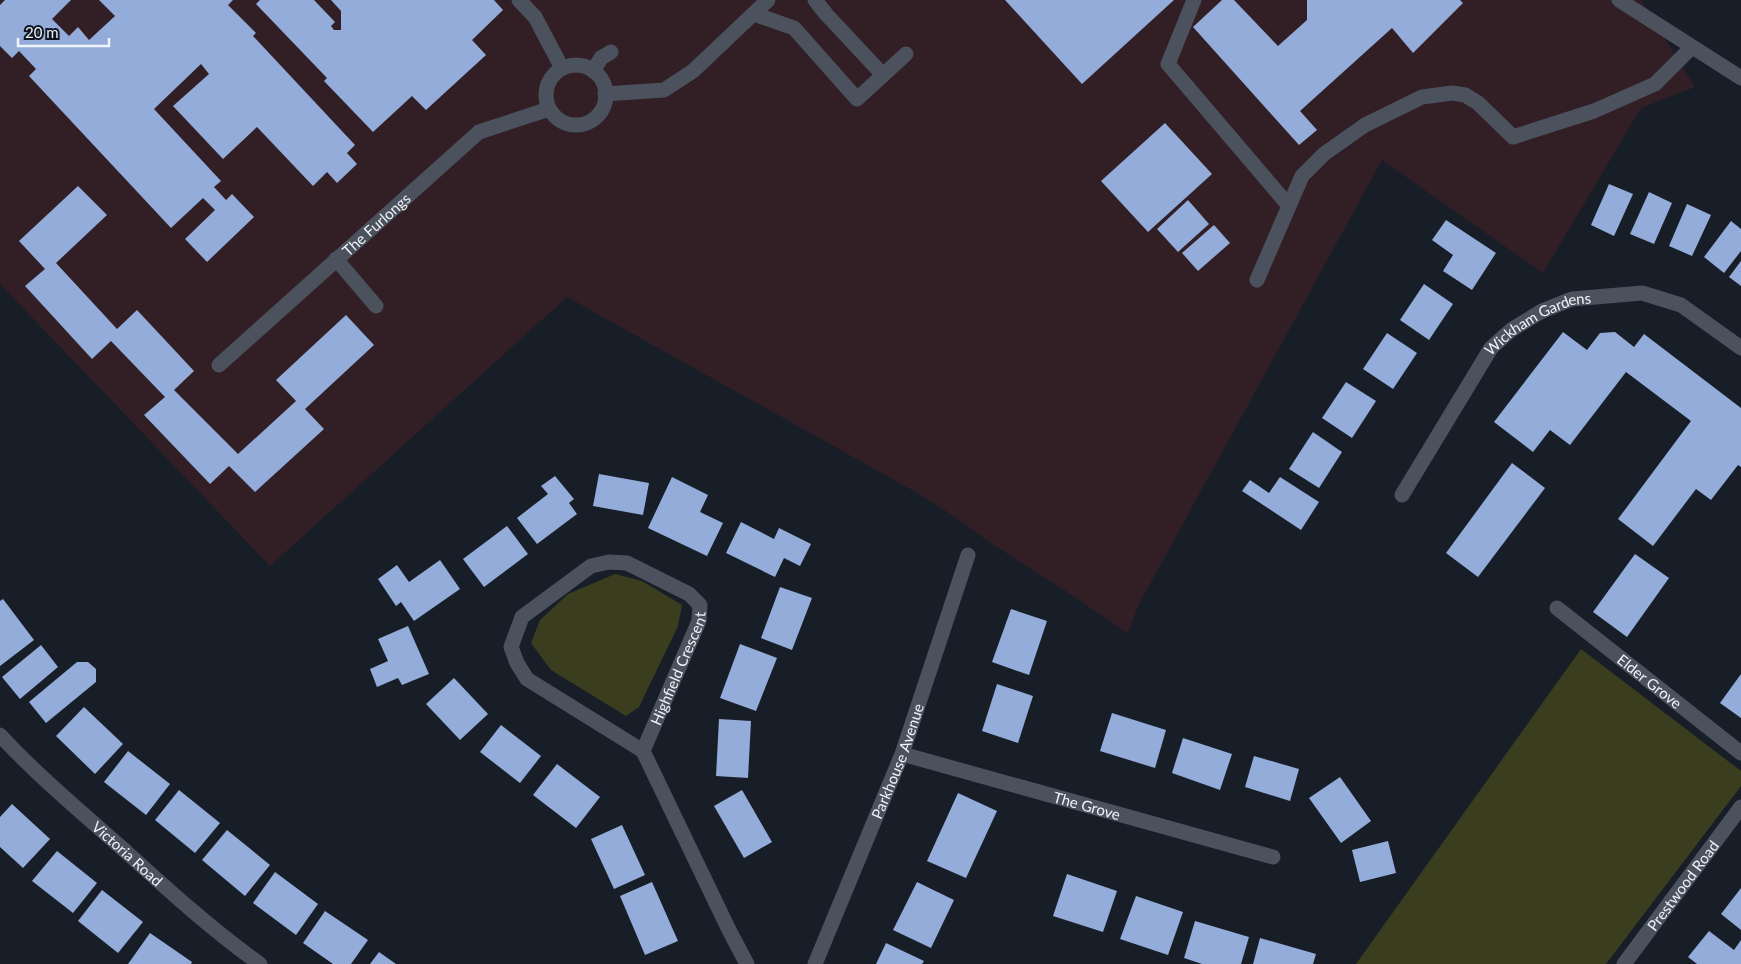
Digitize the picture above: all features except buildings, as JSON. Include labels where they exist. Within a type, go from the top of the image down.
[{"type":"street","points":[[519,0],[535,17],[562,68]]},
{"type":"street","points":[[605,94],[664,90],[693,71],[768,0]]},
{"type":"street","points":[[816,0],[826,14],[883,75]]},
{"type":"street","points":[[1194,0],[1168,64],[1289,206]]},
{"type":"street","points":[[1619,0],[1741,78]]},
{"type":"street","points":[[754,14],[794,28],[857,99],[906,54]]},
{"type":"street","points":[[1257,280],[1302,176],[1324,154],[1365,124],[1422,97],[1452,93],[1465,95],[1478,103],[1513,137],[1594,112],[1655,84],[1692,46]]},
{"type":"street","points":[[593,71],[601,58],[611,52]]},
{"type":"street","points":[[571,65],[581,65],[593,71],[603,82],[605,101],[602,110],[588,123],[578,125],[558,120],[546,103],[548,83],[554,74],[562,68],[571,65]]},
{"type":"street","name":"The Furlongs","points":[[219,365],[479,132],[549,109]]},
{"type":"street","points":[[336,259],[376,306]]},
{"type":"street","name":"Wickham Gardens","points":[[1402,495],[1491,348],[1511,330],[1542,311],[1572,299],[1642,293],[1681,305],[1741,348]]},
{"type":"street","name":"Parkhouse Avenue","points":[[815,964],[902,754],[968,555]]},
{"type":"street","name":"Highfield Crescent","points":[[609,562],[627,563],[689,594],[700,605],[698,621],[643,751],[527,679],[516,663],[511,647],[522,617],[591,566],[609,562]]},
{"type":"street","name":"Elder Grove","points":[[1557,608],[1741,753]]},
{"type":"street","name":"Victoria Road","points":[[0,735],[20,757],[63,797],[166,888],[260,964]]},
{"type":"street","points":[[643,751],[747,964]]},
{"type":"street","name":"The Grove","points":[[902,754],[1272,857]]},
{"type":"street","name":"Prestwood Road","points":[[1624,964],[1741,807]]},
{"type":"shaded area","points":[[0,0],[1641,0],[1695,87],[1641,108],[1543,273],[1382,160],[1138,606],[1128,634],[912,490],[567,297],[270,566],[0,284]]},
{"type":"green space","points":[[615,574],[642,581],[682,605],[678,626],[639,707],[626,716],[551,670],[531,643],[540,620],[568,594]]},
{"type":"green space","points":[[1581,649],[1741,771],[1741,786],[1606,964],[1356,964]]}]
